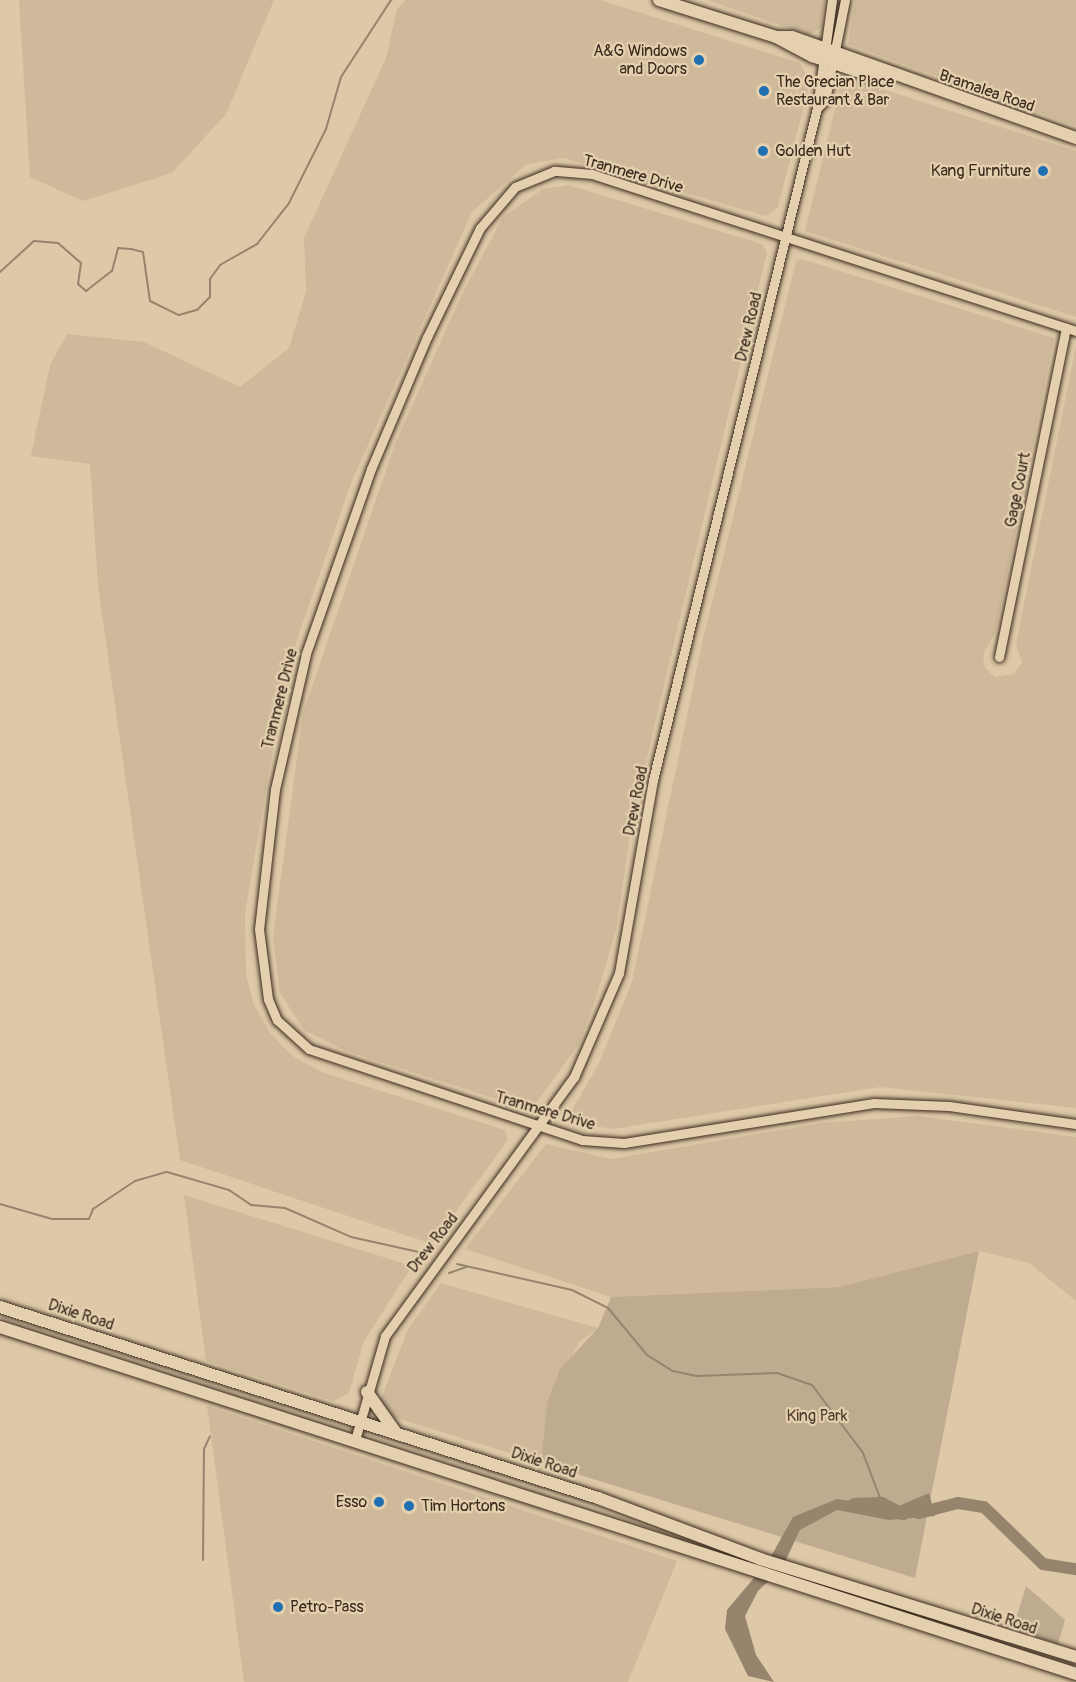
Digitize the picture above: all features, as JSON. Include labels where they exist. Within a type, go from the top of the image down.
[{"type":"main road","name":"Bramalea Road","points":[[659,0],[776,37],[788,48],[828,55],[1076,138]]},
{"type":"main road","name":"Dixie Road","points":[[0,1307],[598,1498],[760,1559],[1076,1657]]},
{"type":"main road","name":"Dixie Road","points":[[0,1327],[355,1440],[785,1583],[1076,1674]]},
{"type":"main road","points":[[367,1392],[397,1433]]},
{"type":"street","name":"Drew Road","points":[[828,55],[832,0]]},
{"type":"street","name":"Drew Road","points":[[355,1440],[385,1336],[408,1298],[539,1127],[574,1077],[619,972],[653,780],[786,237],[828,55],[845,0]]},
{"type":"street","name":"Tranmere Drive","points":[[1071,330],[592,174],[554,171],[515,187],[479,231],[422,347],[370,469],[290,707],[259,929],[261,975],[277,1020],[328,1059],[582,1140],[624,1143],[837,1107],[903,1103],[1076,1124]]},
{"type":"street","name":"Gage Court","points":[[999,657],[1071,330]]},
{"type":"shaded area","points":[[19,0],[274,0],[226,114],[172,173],[83,201],[30,177]]},
{"type":"shaded area","points":[[406,0],[600,0],[800,63],[810,82],[778,207],[766,216],[564,158],[527,164],[472,212],[351,483],[286,672],[245,913],[246,974],[253,1003],[270,1033],[294,1057],[324,1073],[505,1130],[508,1140],[432,1244],[180,1160],[98,586],[90,464],[31,456],[50,365],[67,334],[144,342],[240,387],[289,348],[306,291],[304,238],[386,58],[397,9]]},
{"type":"shaded area","points":[[707,0],[825,0],[821,27],[809,35]]},
{"type":"shaded area","points":[[855,0],[1076,0],[1076,126],[848,44]]},
{"type":"shaded area","points":[[851,79],[1076,151],[1076,317],[805,231],[841,84]]},
{"type":"shaded area","points":[[568,185],[762,244],[767,252],[633,816],[616,930],[596,998],[579,1044],[536,1103],[519,1106],[346,1051],[304,1030],[280,993],[273,936],[303,713],[395,444],[462,294],[503,217],[543,189]]},
{"type":"shaded area","points":[[802,259],[1054,338],[996,631],[983,655],[985,668],[995,677],[1014,674],[1022,663],[1016,644],[1076,346],[1076,1108],[880,1087],[613,1129],[574,1123],[572,1110],[599,1063],[632,982],[702,643],[796,261]]},
{"type":"shaded area","points":[[918,1116],[1076,1137],[1076,1301],[1029,1263],[979,1251],[839,1287],[611,1297],[465,1249],[546,1144],[612,1159],[821,1123]]},
{"type":"shaded area","points":[[184,1195],[412,1266],[364,1341],[349,1393],[334,1401],[206,1361]]},
{"type":"shaded area","points":[[441,1283],[598,1328],[579,1342],[547,1403],[541,1463],[390,1416],[380,1402],[408,1329]]},
{"type":"shaded area","points":[[207,1406],[677,1561],[628,1682],[244,1682]]},
{"type":"shaded area","points":[[929,1493],[935,1516],[889,1520],[837,1510],[800,1530],[782,1568],[758,1591],[745,1616],[756,1655],[774,1682],[748,1676],[725,1629],[727,1610],[769,1560],[793,1517],[837,1499],[894,1508]]},
{"type":"green space","name":"King Park","points":[[979,1251],[915,1578],[541,1463],[547,1403],[560,1369],[598,1328],[611,1297],[839,1287]]},
{"type":"green space","points":[[1026,1586],[1065,1620],[1058,1644],[1013,1629]]},
{"type":"waterway","points":[[0,272],[34,241],[58,243],[81,263],[78,284],[86,291],[112,271],[118,248],[131,249],[143,252],[150,301],[179,315],[197,310],[210,297],[210,279],[220,265],[257,244],[289,203],[326,129],[341,77],[391,0]]},
{"type":"waterway","points":[[0,1204],[52,1219],[89,1219],[93,1209],[135,1181],[167,1172],[229,1190],[251,1205],[285,1208],[351,1237],[423,1253]]},
{"type":"waterway","points":[[457,1264],[572,1290],[608,1308],[647,1355],[673,1371],[697,1376],[777,1373],[812,1385],[863,1453],[882,1503]]},
{"type":"waterway","points":[[449,1273],[466,1267]]},
{"type":"waterway","points":[[203,1560],[204,1449],[210,1436]]},
{"type":"waterway","points":[[854,1504],[882,1503],[903,1514]]},
{"type":"waterway","points":[[919,1513],[958,1503],[984,1507],[1043,1564],[1076,1569]]},
{"type":"place","name":"A&G Windows and Doors","points":[[699,60]]},
{"type":"place","name":"The Grecian Place Restaurant & Bar","points":[[764,91]]},
{"type":"place","name":"Golden Hut","points":[[763,151]]},
{"type":"place","name":"Kang Furniture","points":[[1043,171]]},
{"type":"place","name":"Esso","points":[[379,1502]]},
{"type":"place","name":"Tim Hortons","points":[[409,1506]]},
{"type":"place","name":"Petro-Pass","points":[[278,1607]]}]
